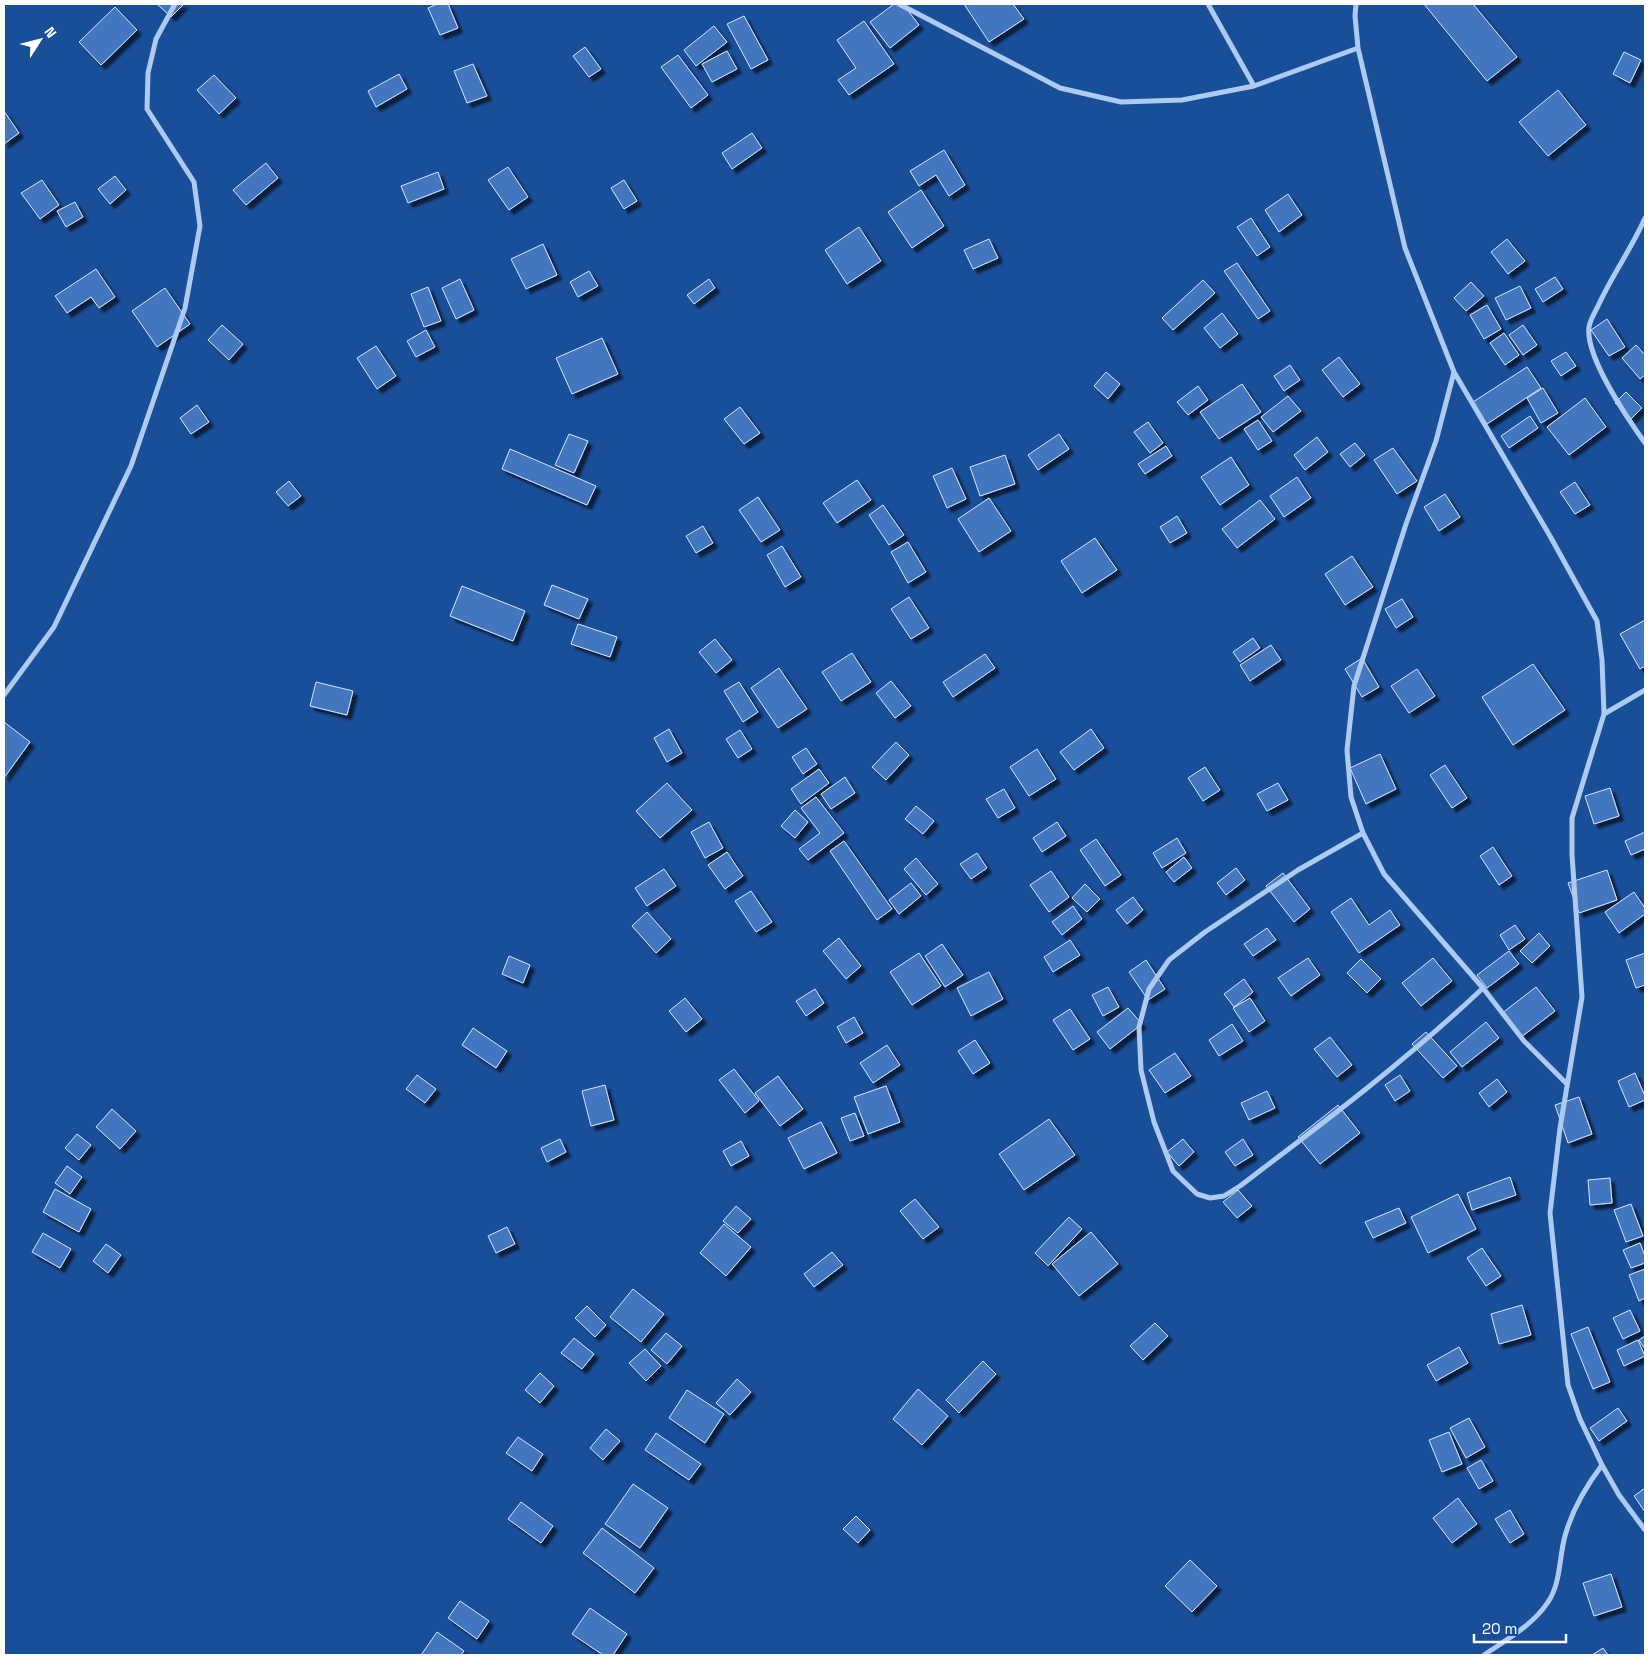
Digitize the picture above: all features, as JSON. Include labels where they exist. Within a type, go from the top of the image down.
[{"type":"street","points":[[4,694],[54,627],[131,466],[185,308],[200,226],[194,182],[147,109],[148,73],[156,39],[175,4]]},
{"type":"street","points":[[899,4],[1060,88],[1121,102],[1182,100],[1254,86],[1358,48]]},
{"type":"street","points":[[1208,4],[1254,86]]},
{"type":"street","points":[[1356,4],[1355,16],[1358,48],[1405,248],[1454,372],[1550,536],[1597,621],[1602,660],[1604,714],[1572,818],[1572,855],[1582,997],[1560,1128],[1550,1214],[1568,1385],[1580,1419],[1602,1465],[1619,1495],[1645,1530]]},
{"type":"street","points":[[1645,218],[1607,286],[1589,326],[1590,344],[1602,372],[1626,417],[1645,443]]},
{"type":"street","points":[[1454,372],[1436,440],[1406,524],[1354,686],[1347,750],[1351,797],[1363,833],[1384,874],[1483,988],[1524,1041],[1567,1084]]},
{"type":"street","points":[[1604,714],[1645,690]]},
{"type":"street","points":[[1363,833],[1298,870],[1205,932],[1169,960],[1150,989],[1139,1027],[1141,1070],[1154,1122],[1173,1171],[1197,1194],[1210,1198],[1224,1196],[1240,1186],[1382,1077],[1440,1028],[1483,988]]},
{"type":"street","points":[[1484,1655],[1534,1619],[1549,1601],[1558,1575],[1565,1535],[1586,1487],[1602,1465]]},
{"type":"building","points":[[157,4],[184,4],[171,17]]},
{"type":"building","points":[[437,4],[448,4],[458,28],[440,35],[428,8]]},
{"type":"building","points":[[894,4],[903,4],[919,25],[890,48],[870,22]]},
{"type":"building","points":[[964,4],[1013,4],[1024,19],[989,42]]},
{"type":"building","points":[[1424,4],[1473,4],[1517,57],[1487,81]]},
{"type":"building","points":[[115,7],[137,30],[101,65],[79,42]]},
{"type":"building","points":[[744,16],[768,60],[751,69],[727,24]]},
{"type":"building","points":[[864,21],[894,64],[849,95],[838,80],[856,68],[837,40]]},
{"type":"building","points":[[714,26],[727,42],[696,66],[684,50]]},
{"type":"building","points":[[585,47],[601,69],[589,77],[573,56]]},
{"type":"building","points":[[727,51],[737,69],[712,82],[702,64]]},
{"type":"building","points":[[1624,52],[1641,60],[1630,83],[1613,74]]},
{"type":"building","points":[[678,55],[708,95],[691,108],[661,67]]},
{"type":"building","points":[[473,64],[487,96],[467,103],[454,71]]},
{"type":"building","points":[[399,74],[407,89],[376,107],[368,91]]},
{"type":"building","points":[[214,75],[236,98],[219,114],[197,90]]},
{"type":"building","points":[[1558,90],[1586,125],[1548,156],[1519,122]]},
{"type":"building","points":[[4,111],[19,133],[4,144]]},
{"type":"building","points":[[752,133],[762,148],[732,169],[722,153]]},
{"type":"building","points":[[944,150],[965,185],[949,196],[936,175],[919,186],[910,171]]},
{"type":"building","points":[[266,163],[278,178],[246,205],[233,190]]},
{"type":"building","points":[[508,167],[528,197],[509,210],[488,180]]},
{"type":"building","points":[[438,172],[444,189],[408,203],[401,186]]},
{"type":"building","points":[[115,176],[126,190],[110,204],[98,189]]},
{"type":"building","points":[[42,180],[59,205],[40,219],[21,193]]},
{"type":"building","points":[[624,180],[637,201],[624,209],[611,188]]},
{"type":"building","points":[[921,190],[944,226],[912,248],[888,212]]},
{"type":"building","points":[[1288,194],[1302,215],[1279,232],[1265,210]]},
{"type":"building","points":[[75,202],[83,217],[66,227],[57,211]]},
{"type":"building","points":[[1251,218],[1270,247],[1257,256],[1237,227]]},
{"type":"building","points":[[859,227],[881,261],[847,284],[825,250]]},
{"type":"building","points":[[989,239],[998,258],[973,269],[964,250]]},
{"type":"building","points":[[1507,239],[1525,261],[1508,274],[1491,252]]},
{"type":"building","points":[[543,244],[557,275],[526,289],[511,259]]},
{"type":"building","points":[[1237,263],[1270,311],[1258,319],[1224,271]]},
{"type":"building","points":[[96,269],[115,297],[99,308],[91,297],[67,313],[55,296]]},
{"type":"building","points":[[589,271],[598,286],[578,297],[570,282]]},
{"type":"building","points":[[1555,277],[1563,289],[1543,302],[1535,289]]},
{"type":"building","points":[[460,279],[474,310],[456,319],[442,288]]},
{"type":"building","points":[[709,279],[715,288],[694,304],[687,295]]},
{"type":"building","points":[[1203,280],[1215,293],[1173,330],[1162,318]]},
{"type":"building","points":[[1471,282],[1484,296],[1466,311],[1454,298]]},
{"type":"building","points":[[1520,286],[1531,308],[1506,320],[1495,298]]},
{"type":"building","points":[[428,287],[441,321],[424,327],[411,294]]},
{"type":"building","points":[[165,288],[190,324],[157,347],[132,311]]},
{"type":"building","points":[[1487,305],[1501,329],[1484,339],[1470,315]]},
{"type":"building","points":[[1222,313],[1238,334],[1220,348],[1204,328]]},
{"type":"building","points":[[1607,319],[1625,347],[1609,356],[1591,330]]},
{"type":"building","points":[[222,325],[243,344],[229,360],[208,340]]},
{"type":"building","points":[[1523,325],[1537,345],[1523,355],[1509,335]]},
{"type":"building","points":[[426,330],[435,347],[416,357],[407,341]]},
{"type":"building","points":[[1504,333],[1519,355],[1505,365],[1490,343]]},
{"type":"building","points":[[602,338],[618,374],[572,394],[556,358]]},
{"type":"building","points":[[1636,345],[1645,355],[1645,375],[1640,379],[1622,358]]},
{"type":"building","points":[[376,346],[396,376],[377,389],[357,358]]},
{"type":"building","points":[[1566,352],[1576,366],[1561,376],[1551,361]]},
{"type":"building","points":[[1339,357],[1360,384],[1343,397],[1322,370]]},
{"type":"building","points":[[1290,365],[1300,380],[1284,391],[1274,376]]},
{"type":"building","points":[[1527,367],[1541,388],[1487,424],[1473,402]]},
{"type":"building","points":[[1106,372],[1120,384],[1108,399],[1094,386]]},
{"type":"building","points":[[1242,384],[1261,412],[1219,439],[1200,412]]},
{"type":"building","points":[[1198,386],[1208,400],[1188,415],[1177,402]]},
{"type":"building","points":[[1543,388],[1558,413],[1541,423],[1527,398]]},
{"type":"building","points":[[1626,392],[1642,408],[1631,419],[1615,403]]},
{"type":"building","points":[[1288,396],[1301,411],[1273,432],[1261,417]]},
{"type":"building","points":[[1585,398],[1606,427],[1569,455],[1547,427]]},
{"type":"building","points":[[197,405],[209,422],[191,434],[180,418]]},
{"type":"building","points":[[740,407],[760,433],[744,444],[724,419]]},
{"type":"building","points":[[1530,416],[1538,428],[1509,448],[1501,436]]},
{"type":"building","points":[[1258,420],[1272,441],[1258,450],[1244,429]]},
{"type":"building","points":[[1148,422],[1163,443],[1150,453],[1134,432]]},
{"type":"building","points":[[569,434],[588,441],[574,473],[555,465]]},
{"type":"building","points":[[1059,434],[1069,449],[1038,470],[1028,455]]},
{"type":"building","points":[[1317,437],[1328,452],[1305,470],[1294,455]]},
{"type":"building","points":[[1355,443],[1365,455],[1350,467],[1340,454]]},
{"type":"building","points":[[1166,446],[1172,456],[1145,474],[1138,464]]},
{"type":"building","points":[[1393,448],[1417,481],[1397,494],[1374,460]]},
{"type":"building","points":[[510,449],[596,486],[587,505],[502,469]]},
{"type":"building","points":[[1005,455],[1015,484],[980,496],[970,467]]},
{"type":"building","points":[[1231,457],[1249,485],[1220,505],[1201,477]]},
{"type":"building","points":[[952,468],[966,499],[947,508],[933,476]]},
{"type":"building","points":[[1297,477],[1311,498],[1284,517],[1270,496]]},
{"type":"building","points":[[857,480],[871,500],[837,523],[823,503]]},
{"type":"building","points":[[289,481],[301,496],[288,506],[276,492]]},
{"type":"building","points":[[1575,482],[1590,505],[1575,514],[1560,492]]},
{"type":"building","points":[[1445,494],[1460,517],[1439,531],[1424,507]]},
{"type":"building","points":[[758,497],[780,530],[761,542],[739,510]]},
{"type":"building","points":[[989,498],[1011,531],[979,552],[958,519]]},
{"type":"building","points":[[1260,500],[1275,519],[1237,548],[1222,529]]},
{"type":"building","points":[[883,505],[904,535],[889,545],[869,515]]},
{"type":"building","points":[[1177,516],[1187,533],[1170,543],[1160,527]]},
{"type":"building","points":[[703,526],[713,543],[696,553],[686,536]]},
{"type":"building","points":[[1095,538],[1117,570],[1082,593],[1061,561]]},
{"type":"building","points":[[908,542],[926,572],[908,583],[891,552]]},
{"type":"building","points":[[782,546],[801,577],[785,587],[767,555]]},
{"type":"building","points":[[1352,556],[1373,587],[1345,605],[1325,574]]},
{"type":"building","points":[[552,585],[588,599],[579,619],[544,605]]},
{"type":"building","points":[[462,586],[525,611],[513,641],[450,616]]},
{"type":"building","points":[[909,597],[929,628],[911,639],[891,609]]},
{"type":"building","points":[[1402,599],[1413,617],[1396,628],[1385,609]]},
{"type":"building","points":[[1645,620],[1645,666],[1640,669],[1620,634]]},
{"type":"building","points":[[578,624],[617,637],[610,657],[571,644]]},
{"type":"building","points":[[1253,638],[1260,648],[1240,662],[1233,652]]},
{"type":"building","points":[[715,639],[732,660],[716,673],[699,652]]},
{"type":"building","points":[[1271,645],[1281,660],[1250,681],[1240,665]]},
{"type":"building","points":[[852,653],[871,682],[841,701],[822,672]]},
{"type":"building","points":[[985,654],[995,668],[953,697],[943,682]]},
{"type":"building","points":[[1362,658],[1379,687],[1362,697],[1345,669]]},
{"type":"building","points":[[1533,664],[1565,710],[1513,745],[1482,697]]},
{"type":"building","points":[[779,668],[807,709],[778,728],[751,688]]},
{"type":"building","points":[[1417,669],[1435,696],[1409,713],[1391,686]]},
{"type":"building","points":[[891,681],[911,706],[895,718],[876,693]]},
{"type":"building","points":[[316,682],[353,691],[347,715],[310,706]]},
{"type":"building","points":[[739,682],[758,712],[743,722],[724,691]]},
{"type":"building","points":[[4,722],[30,742],[4,778]]},
{"type":"building","points":[[669,729],[682,753],[667,762],[654,738]]},
{"type":"building","points":[[1091,729],[1104,748],[1074,770],[1060,752]]},
{"type":"building","points":[[740,730],[752,749],[738,758],[726,739]]},
{"type":"building","points":[[896,742],[909,755],[886,780],[872,767]]},
{"type":"building","points":[[806,748],[817,764],[803,774],[792,757]]},
{"type":"building","points":[[1037,749],[1056,779],[1029,796],[1010,767]]},
{"type":"building","points":[[1380,754],[1396,789],[1366,804],[1350,768]]},
{"type":"building","points":[[1445,765],[1467,798],[1452,808],[1430,775]]},
{"type":"building","points":[[1205,767],[1220,790],[1203,801],[1188,778]]},
{"type":"building","points":[[819,769],[829,783],[801,804],[791,789]]},
{"type":"building","points":[[845,777],[855,793],[831,809],[821,794]]},
{"type":"building","points":[[667,783],[692,810],[660,838],[636,811]]},
{"type":"building","points":[[1278,783],[1288,800],[1267,811],[1257,794]]},
{"type":"building","points":[[1610,788],[1619,816],[1594,824],[1585,796]]},
{"type":"building","points":[[1004,789],[1015,808],[998,818],[986,799]]},
{"type":"building","points":[[816,797],[844,833],[808,860],[799,849],[820,833],[801,808]]},
{"type":"building","points":[[916,806],[934,821],[923,834],[905,819]]},
{"type":"building","points":[[795,810],[808,822],[795,838],[781,826]]},
{"type":"building","points":[[709,822],[723,848],[705,858],[691,832]]},
{"type":"building","points":[[1057,822],[1066,836],[1042,852],[1033,838]]},
{"type":"building","points":[[1645,832],[1645,849],[1631,855],[1625,841]]},
{"type":"building","points":[[1177,838],[1186,853],[1162,868],[1153,853]]},
{"type":"building","points":[[1096,839],[1121,875],[1105,886],[1080,850]]},
{"type":"building","points":[[844,841],[892,909],[877,920],[830,851]]},
{"type":"building","points":[[1493,847],[1512,876],[1499,885],[1480,856]]},
{"type":"building","points":[[727,852],[743,876],[725,889],[708,865]]},
{"type":"building","points":[[977,853],[987,868],[971,879],[960,864]]},
{"type":"building","points":[[1184,857],[1192,868],[1174,882],[1166,872]]},
{"type":"building","points":[[916,858],[938,884],[926,895],[904,869]]},
{"type":"building","points":[[1236,868],[1245,880],[1226,895],[1217,883]]},
{"type":"building","points":[[664,869],[676,886],[647,906],[635,888]]},
{"type":"building","points":[[1607,870],[1617,900],[1579,913],[1568,883]]},
{"type":"building","points":[[1051,871],[1069,897],[1049,912],[1030,885]]},
{"type":"building","points":[[1283,873],[1310,909],[1294,922],[1266,886]]},
{"type":"building","points":[[911,883],[921,896],[899,914],[889,900]]},
{"type":"building","points":[[1085,884],[1100,899],[1087,912],[1072,898]]},
{"type":"building","points":[[751,891],[772,922],[756,932],[735,901]]},
{"type":"building","points":[[1634,892],[1645,908],[1645,914],[1619,933],[1605,912]]},
{"type":"building","points":[[1133,897],[1143,910],[1127,924],[1116,910]]},
{"type":"building","points":[[1351,898],[1369,925],[1390,910],[1400,925],[1359,953],[1331,912]]},
{"type":"building","points":[[1073,906],[1082,919],[1062,935],[1052,922]]},
{"type":"building","points":[[647,912],[671,939],[656,953],[632,926]]},
{"type":"building","points":[[1515,925],[1525,939],[1509,950],[1500,935]]},
{"type":"building","points":[[1267,928],[1276,940],[1253,956],[1244,944]]},
{"type":"building","points":[[1539,933],[1550,946],[1532,963],[1520,951]]},
{"type":"building","points":[[839,938],[861,966],[846,979],[823,951]]},
{"type":"building","points":[[1070,940],[1080,955],[1053,972],[1044,957]]},
{"type":"building","points":[[942,944],[963,975],[945,987],[925,956]]},
{"type":"building","points":[[1509,951],[1519,964],[1487,988],[1477,975]]},
{"type":"building","points":[[919,953],[941,986],[912,1005],[890,972]]},
{"type":"building","points":[[1645,953],[1645,985],[1636,988],[1626,960]]},
{"type":"building","points":[[509,956],[530,965],[523,983],[502,974]]},
{"type":"building","points":[[1308,958],[1320,975],[1291,996],[1278,978]]},
{"type":"building","points":[[1433,958],[1452,981],[1421,1006],[1402,983]]},
{"type":"building","points":[[1361,959],[1381,979],[1367,993],[1347,973]]},
{"type":"building","points":[[1146,960],[1165,989],[1148,1000],[1129,972]]},
{"type":"building","points":[[989,972],[1003,999],[971,1016],[957,988]]},
{"type":"building","points":[[1244,979],[1253,992],[1234,1007],[1224,994]]},
{"type":"building","points":[[1108,987],[1119,1007],[1103,1016],[1092,995]]},
{"type":"building","points":[[1536,987],[1555,1011],[1520,1038],[1501,1014]]},
{"type":"building","points":[[815,989],[824,1003],[806,1016],[796,1001]]},
{"type":"building","points":[[685,998],[702,1019],[686,1032],[669,1011]]},
{"type":"building","points":[[1250,998],[1265,1021],[1249,1032],[1233,1008]]},
{"type":"building","points":[[1128,1008],[1142,1024],[1110,1049],[1097,1032]]},
{"type":"building","points":[[1070,1009],[1090,1039],[1073,1050],[1053,1020]]},
{"type":"building","points":[[854,1017],[863,1033],[846,1043],[837,1027]]},
{"type":"building","points":[[1486,1022],[1499,1038],[1462,1067],[1450,1052]]},
{"type":"building","points":[[1232,1024],[1243,1041],[1219,1056],[1209,1040]]},
{"type":"building","points":[[473,1028],[507,1051],[496,1068],[462,1045]]},
{"type":"building","points":[[1426,1032],[1457,1066],[1443,1078],[1412,1044]]},
{"type":"building","points":[[1330,1037],[1352,1065],[1337,1077],[1314,1049]]},
{"type":"building","points":[[975,1040],[990,1063],[973,1074],[958,1051]]},
{"type":"building","points":[[887,1045],[900,1065],[873,1083],[860,1063]]},
{"type":"building","points":[[1175,1053],[1191,1076],[1165,1093],[1149,1070]]},
{"type":"building","points":[[734,1069],[759,1101],[745,1113],[719,1080]]},
{"type":"building","points":[[1635,1073],[1645,1100],[1629,1107],[1618,1081]]},
{"type":"building","points":[[417,1075],[436,1089],[425,1103],[406,1089]]},
{"type":"building","points":[[1400,1075],[1410,1091],[1395,1101],[1385,1085]]},
{"type":"building","points":[[778,1076],[803,1109],[780,1126],[755,1093]]},
{"type":"building","points":[[1497,1079],[1507,1092],[1489,1107],[1479,1093]]},
{"type":"building","points":[[605,1085],[614,1120],[591,1126],[582,1091]]},
{"type":"building","points":[[886,1086],[900,1122],[868,1134],[854,1097]]},
{"type":"building","points":[[1267,1091],[1275,1108],[1249,1120],[1241,1103]]},
{"type":"building","points":[[1579,1097],[1592,1134],[1568,1143],[1555,1105]]},
{"type":"building","points":[[1338,1105],[1360,1133],[1320,1164],[1298,1137]]},
{"type":"building","points":[[112,1109],[136,1131],[120,1149],[96,1127]]},
{"type":"building","points":[[855,1113],[864,1136],[850,1141],[841,1118]]},
{"type":"building","points":[[1049,1119],[1075,1155],[1024,1190],[999,1154]]},
{"type":"building","points":[[821,1122],[837,1153],[804,1169],[788,1138]]},
{"type":"building","points":[[77,1134],[91,1145],[79,1160],[65,1148]]},
{"type":"building","points":[[560,1139],[566,1152],[547,1162],[541,1148]]},
{"type":"building","points":[[1183,1139],[1194,1152],[1179,1166],[1167,1152]]},
{"type":"building","points":[[1243,1139],[1253,1155],[1235,1166],[1225,1152]]},
{"type":"building","points":[[741,1141],[749,1156],[731,1166],[723,1151]]},
{"type":"building","points":[[67,1166],[82,1177],[70,1194],[55,1183]]},
{"type":"building","points":[[1510,1177],[1516,1195],[1472,1210],[1467,1193]]},
{"type":"building","points":[[1610,1178],[1612,1203],[1590,1205],[1588,1180]]},
{"type":"building","points":[[55,1189],[91,1209],[79,1232],[43,1212]]},
{"type":"building","points":[[1238,1190],[1252,1206],[1237,1218],[1223,1202]]},
{"type":"building","points":[[1458,1194],[1476,1229],[1428,1253],[1411,1217]]},
{"type":"building","points":[[915,1199],[939,1227],[923,1239],[900,1211]]},
{"type":"building","points":[[1631,1204],[1643,1236],[1626,1242],[1614,1210]]},
{"type":"building","points":[[736,1206],[751,1219],[738,1233],[723,1221]]},
{"type":"building","points":[[1399,1208],[1406,1223],[1373,1238],[1365,1222]]},
{"type":"building","points":[[1069,1217],[1082,1229],[1048,1266],[1035,1253]]},
{"type":"building","points":[[724,1224],[751,1247],[726,1276],[700,1253]]},
{"type":"building","points":[[507,1227],[515,1244],[496,1253],[488,1236]]},
{"type":"building","points":[[1091,1232],[1118,1264],[1079,1296],[1052,1264]]},
{"type":"building","points":[[43,1233],[71,1249],[60,1268],[32,1252]]},
{"type":"building","points":[[1640,1243],[1645,1256],[1645,1263],[1631,1268],[1623,1250]]},
{"type":"building","points":[[106,1244],[121,1255],[108,1273],[93,1261]]},
{"type":"building","points":[[1482,1248],[1501,1276],[1486,1286],[1467,1258]]},
{"type":"building","points":[[832,1252],[843,1265],[814,1287],[804,1274]]},
{"type":"building","points":[[1645,1269],[1645,1298],[1639,1301],[1629,1275]]},
{"type":"building","points":[[633,1289],[664,1314],[641,1342],[610,1317]]},
{"type":"building","points":[[1522,1305],[1531,1335],[1499,1344],[1491,1314]]},
{"type":"building","points":[[587,1306],[606,1325],[595,1337],[575,1318]]},
{"type":"building","points":[[1630,1310],[1640,1331],[1623,1339],[1613,1318]]},
{"type":"building","points":[[1155,1323],[1168,1336],[1143,1360],[1130,1346]]},
{"type":"building","points":[[1588,1327],[1610,1382],[1593,1389],[1571,1334]]},
{"type":"building","points":[[666,1333],[682,1346],[667,1364],[651,1350]]},
{"type":"building","points":[[1645,1336],[1645,1349],[1639,1340]]},
{"type":"building","points":[[574,1338],[594,1354],[582,1369],[561,1353]]},
{"type":"building","points":[[1638,1340],[1645,1356],[1624,1366],[1617,1350]]},
{"type":"building","points":[[1459,1347],[1468,1363],[1436,1381],[1427,1365]]},
{"type":"building","points":[[645,1349],[661,1366],[646,1381],[629,1363]]},
{"type":"building","points":[[983,1361],[996,1374],[959,1413],[946,1400]]},
{"type":"building","points":[[540,1373],[554,1386],[540,1403],[525,1390]]},
{"type":"building","points":[[737,1379],[751,1392],[730,1415],[716,1403]]},
{"type":"building","points":[[918,1389],[948,1416],[922,1445],[893,1419]]},
{"type":"building","points":[[687,1390],[724,1414],[705,1443],[669,1418]]},
{"type":"building","points":[[1618,1408],[1627,1421],[1599,1441],[1590,1428]]},
{"type":"building","points":[[1469,1418],[1485,1447],[1466,1458],[1450,1428]]},
{"type":"building","points":[[606,1429],[620,1441],[603,1460],[590,1448]]},
{"type":"building","points":[[1449,1432],[1462,1464],[1442,1472],[1429,1440]]},
{"type":"building","points":[[656,1433],[701,1464],[689,1480],[645,1450]]},
{"type":"building","points":[[518,1437],[543,1454],[532,1471],[506,1453]]},
{"type":"building","points":[[1481,1460],[1493,1481],[1479,1489],[1467,1468]]},
{"type":"building","points":[[633,1484],[668,1508],[640,1548],[605,1524]]},
{"type":"building","points":[[1645,1488],[1645,1512],[1634,1496]]},
{"type":"building","points":[[1458,1498],[1477,1524],[1452,1543],[1433,1518]]},
{"type":"building","points":[[521,1502],[553,1526],[541,1543],[508,1519]]},
{"type":"building","points":[[1510,1510],[1524,1534],[1510,1543],[1495,1519]]},
{"type":"building","points":[[856,1516],[870,1530],[858,1543],[843,1529]]},
{"type":"building","points":[[602,1528],[654,1568],[635,1593],[583,1553]]},
{"type":"building","points":[[1190,1560],[1217,1586],[1192,1612],[1165,1586]]},
{"type":"building","points":[[1611,1574],[1622,1607],[1594,1616],[1583,1583]]},
{"type":"building","points":[[460,1601],[489,1621],[477,1639],[448,1618]]},
{"type":"building","points":[[590,1608],[627,1634],[613,1655],[603,1655],[572,1634]]},
{"type":"building","points":[[437,1632],[464,1651],[461,1655],[421,1655]]},
{"type":"building","points":[[1603,1648],[1608,1655],[1592,1655]]}]
